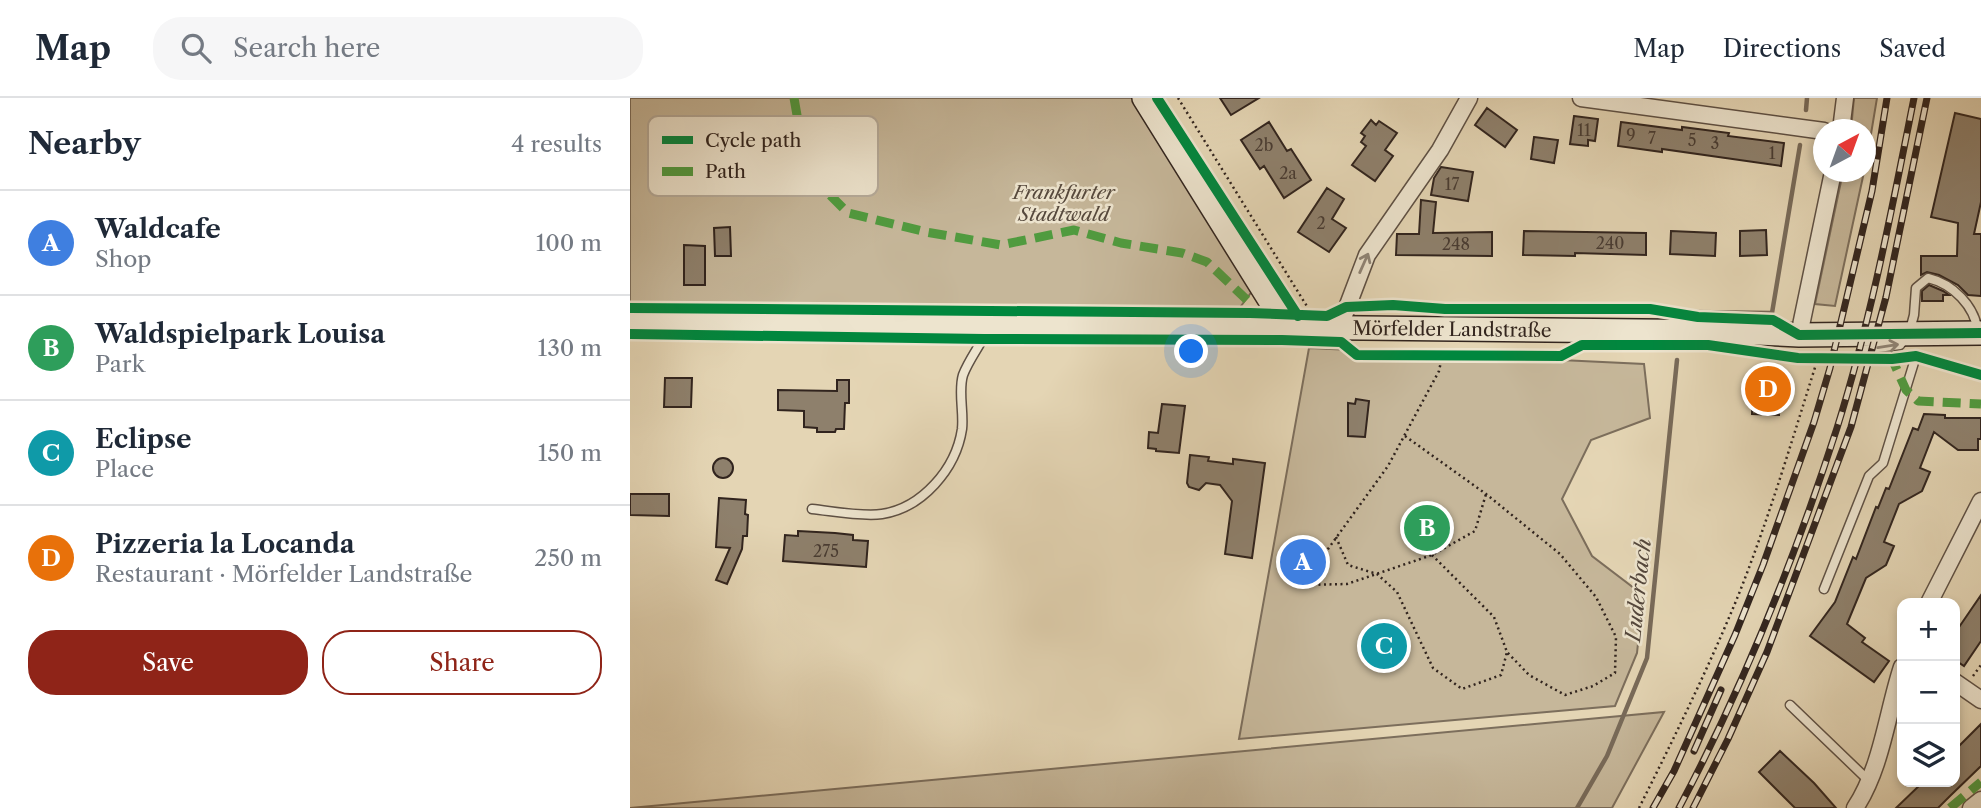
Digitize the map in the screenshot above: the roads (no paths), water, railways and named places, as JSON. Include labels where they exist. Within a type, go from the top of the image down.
[{"type":"main road","points":[[1144,98],[1282,321]]},
{"type":"main road","name":"Mörfelder Landstraße","points":[[630,320],[990,325],[1282,321],[1340,326],[1979,336]]},
{"type":"street","points":[[1340,326],[1367,255],[1440,150],[1469,98]]},
{"type":"street","points":[[1581,98],[1813,130]]},
{"type":"street","points":[[1842,119],[1845,98]]},
{"type":"street","points":[[1800,335],[1831,182]]},
{"type":"street","points":[[1932,598],[1981,501]]},
{"type":"street","points":[[1855,808],[1885,734],[1897,683]]},
{"type":"street","points":[[1960,685],[1981,700]]},
{"type":"street","points":[[1971,808],[1981,800]]},
{"type":"lane","points":[[1863,350],[1900,345],[1909,334],[1916,288],[1928,278],[1942,281],[1958,294],[1973,312],[1979,336]]},
{"type":"lane","points":[[812,509],[879,515],[902,510],[940,479],[962,431],[963,376],[990,325]]},
{"type":"lane","points":[[1824,589],[1869,475],[1883,463],[1916,356]]},
{"type":"lane","points":[[1790,705],[1868,780]]},
{"type":"waterway","name":"Luderbach","points":[[1806,110],[1807,98]]},
{"type":"waterway","name":"Luderbach","points":[[1693,312],[1772,313],[1800,145]]},
{"type":"waterway","name":"Luderbach","points":[[1577,808],[1607,756],[1647,658],[1677,360]]},
{"type":"railway","points":[[1653,808],[1674,771],[1735,635],[1814,422],[1830,368],[1872,191],[1887,98]]},
{"type":"railway","points":[[1679,808],[1725,716],[1766,621],[1804,525],[1837,428],[1871,305],[1914,98]]},
{"type":"railway","points":[[1693,808],[1767,652],[1851,427],[1886,297],[1927,98]]},
{"type":"railway","points":[[1694,751],[1721,690]]},
{"type":"place","name":"Pizzeria la Locanda","points":[[1768,389]]},
{"type":"place","name":"Waldspielpark Louisa","points":[[1427,528]]},
{"type":"place","name":"Waldcafe","points":[[1303,562]]},
{"type":"place","name":"Eclipse","points":[[1384,646]]},
{"type":"park label","name":"Frankfurter Stadtwald","points":[[1064,203]]}]
